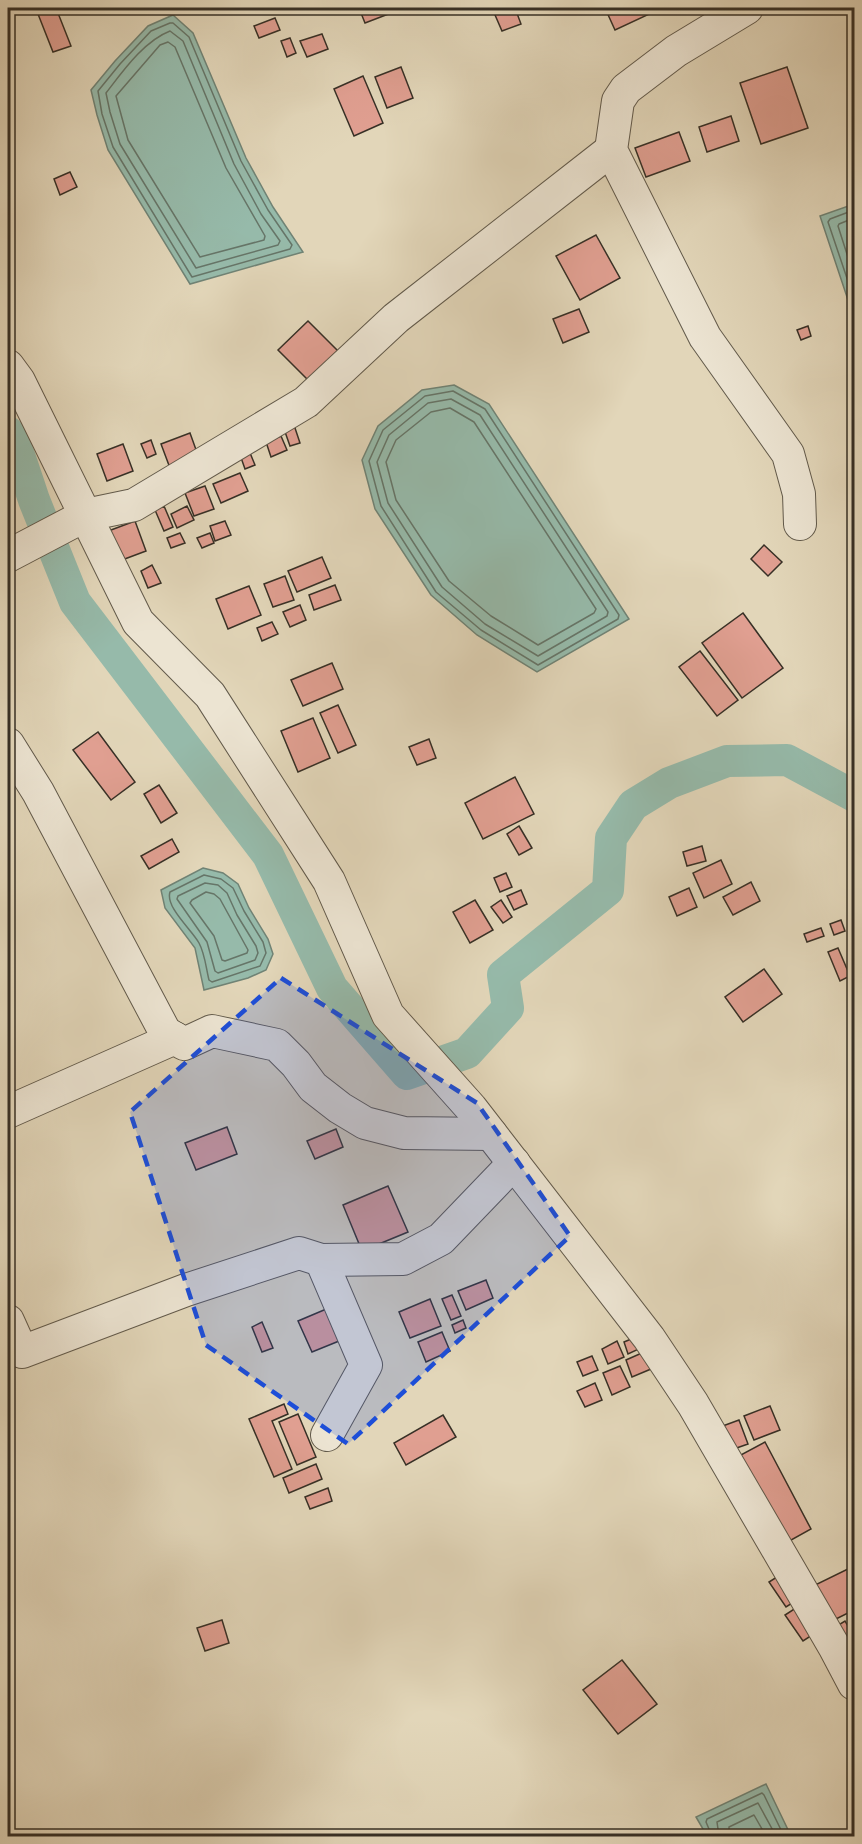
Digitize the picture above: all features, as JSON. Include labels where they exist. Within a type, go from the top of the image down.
[{"type":"street","points":[[747,8],[676,51],[626,89],[618,100],[611,150],[705,337],[788,454],[799,494],[800,524]]},
{"type":"street","points":[[12,554],[86,515],[134,505],[306,402],[396,318],[611,150]]},
{"type":"street","points":[[8,366],[19,381],[138,622],[210,695],[329,881],[388,1015],[471,1108],[649,1338],[693,1404],[855,1684]]},
{"type":"street","points":[[8,744],[38,792],[165,1032],[184,1044],[212,1030],[277,1045],[296,1064],[313,1087],[364,1123],[404,1133],[491,1134]]},
{"type":"street","points":[[8,1112],[175,1038]]},
{"type":"street","points":[[8,1321],[22,1353],[186,1290],[299,1253],[321,1260],[403,1258],[441,1239],[514,1163]]},
{"type":"street","points":[[321,1260],[366,1365],[327,1435]]},
{"type":"highlighted area","points":[[281,978],[477,1103],[570,1236],[348,1444],[206,1345],[130,1112]]},
{"type":"water","points":[[173,15],[193,33],[246,158],[273,207],[303,252],[190,284],[108,150],[91,90],[148,26]]},
{"type":"water","points":[[854,204],[854,318],[820,216]]},
{"type":"water","points":[[454,385],[489,404],[629,619],[537,672],[477,635],[431,595],[375,509],[362,460],[378,426],[422,390]]},
{"type":"water","points":[[203,868],[223,873],[238,884],[249,908],[268,939],[273,954],[266,970],[248,978],[204,990],[195,948],[165,908],[161,890]]},
{"type":"water","points":[[766,1784],[791,1836],[707,1836],[696,1817]]},
{"type":"building","points":[[56,8],[71,46],[53,52],[38,14]]},
{"type":"building","points":[[359,8],[389,8],[391,13],[365,23]]},
{"type":"building","points":[[492,8],[515,8],[521,24],[502,31]]},
{"type":"building","points":[[605,8],[657,8],[658,10],[615,30]]},
{"type":"building","points":[[275,18],[280,30],[259,38],[254,26]]},
{"type":"building","points":[[322,34],[328,49],[307,57],[300,41]]},
{"type":"building","points":[[290,38],[296,53],[287,57],[281,41]]},
{"type":"building","points":[[401,67],[413,98],[387,108],[375,77]]},
{"type":"building","points":[[787,67],[808,128],[761,144],[740,83]]},
{"type":"building","points":[[363,76],[383,123],[354,136],[334,89]]},
{"type":"building","points":[[731,116],[739,141],[707,152],[699,127]]},
{"type":"building","points":[[679,132],[690,161],[646,177],[635,148]]},
{"type":"building","points":[[70,172],[77,187],[60,195],[54,179]]},
{"type":"building","points":[[596,235],[620,278],[580,300],[556,256]]},
{"type":"building","points":[[579,309],[589,332],[563,343],[553,319]]},
{"type":"building","points":[[308,321],[344,357],[314,386],[278,350]]},
{"type":"building","points":[[808,326],[811,336],[801,340],[797,330]]},
{"type":"building","points":[[294,425],[300,443],[290,446],[284,429]]},
{"type":"building","points":[[190,433],[199,458],[170,468],[161,444]]},
{"type":"building","points":[[281,436],[287,450],[271,457],[266,442]]},
{"type":"building","points":[[151,440],[156,454],[147,458],[141,444]]},
{"type":"building","points":[[123,444],[133,471],[107,481],[97,454]]},
{"type":"building","points":[[248,448],[255,465],[245,469],[239,452]]},
{"type":"building","points":[[240,473],[248,491],[221,503],[213,484]]},
{"type":"building","points":[[205,486],[214,509],[194,516],[185,493]]},
{"type":"building","points":[[164,506],[173,527],[164,531],[155,510]]},
{"type":"building","points":[[187,506],[194,520],[177,528],[171,514]]},
{"type":"building","points":[[135,521],[146,551],[114,563],[103,533]]},
{"type":"building","points":[[225,521],[231,535],[215,541],[210,526]]},
{"type":"building","points":[[180,533],[185,543],[171,548],[167,538]]},
{"type":"building","points":[[210,533],[214,543],[202,548],[197,538]]},
{"type":"building","points":[[764,545],[782,562],[768,576],[751,559]]},
{"type":"building","points":[[322,557],[331,578],[297,592],[288,571]]},
{"type":"building","points":[[152,565],[161,583],[148,588],[141,571]]},
{"type":"building","points":[[285,576],[294,600],[273,607],[264,584]]},
{"type":"building","points":[[335,585],[341,600],[314,610],[309,595]]},
{"type":"building","points":[[249,586],[261,615],[228,629],[216,599]]},
{"type":"building","points":[[300,605],[306,620],[290,627],[283,612]]},
{"type":"building","points":[[743,613],[783,668],[742,698],[702,643]]},
{"type":"building","points":[[272,622],[278,634],[262,641],[257,628]]},
{"type":"building","points":[[700,651],[738,700],[717,716],[679,667]]},
{"type":"building","points":[[332,663],[343,689],[303,706],[291,680]]},
{"type":"building","points":[[338,705],[356,745],[338,753],[320,713]]},
{"type":"building","points":[[313,718],[330,758],[298,772],[281,731]]},
{"type":"building","points":[[98,732],[135,782],[111,800],[73,750]]},
{"type":"building","points":[[429,739],[436,758],[417,765],[409,747]]},
{"type":"building","points":[[515,777],[534,814],[483,839],[465,803]]},
{"type":"building","points":[[159,785],[177,813],[161,823],[144,794]]},
{"type":"building","points":[[519,826],[532,848],[519,855],[507,834]]},
{"type":"building","points":[[172,839],[179,852],[149,869],[141,856]]},
{"type":"building","points":[[702,846],[706,861],[687,866],[683,852]]},
{"type":"building","points":[[721,860],[732,884],[704,898],[693,873]]},
{"type":"building","points":[[506,873],[512,887],[500,892],[494,878]]},
{"type":"building","points":[[751,882],[760,901],[733,915],[723,897]]},
{"type":"building","points":[[689,888],[697,907],[677,916],[669,897]]},
{"type":"building","points":[[521,890],[527,904],[514,910],[507,896]]},
{"type":"building","points":[[475,900],[493,930],[470,943],[453,912]]},
{"type":"building","points":[[501,900],[512,917],[503,923],[491,907]]},
{"type":"building","points":[[841,920],[845,931],[834,935],[830,924]]},
{"type":"building","points":[[821,928],[824,936],[807,942],[804,934]]},
{"type":"building","points":[[838,948],[850,976],[840,981],[828,952]]},
{"type":"building","points":[[764,969],[782,994],[743,1022],[725,997]]},
{"type":"building","points":[[227,1127],[237,1154],[196,1170],[185,1143]]},
{"type":"building","points":[[336,1129],[343,1147],[315,1159],[307,1141]]},
{"type":"building","points":[[388,1186],[408,1232],[362,1251],[343,1205]]},
{"type":"building","points":[[486,1280],[493,1298],[466,1310],[458,1291]]},
{"type":"building","points":[[452,1295],[461,1316],[451,1320],[442,1299]]},
{"type":"building","points":[[430,1299],[441,1326],[410,1338],[399,1312]]},
{"type":"building","points":[[331,1307],[344,1339],[312,1352],[298,1321]]},
{"type":"building","points":[[463,1320],[466,1328],[455,1333],[452,1325]]},
{"type":"building","points":[[262,1322],[273,1348],[262,1352],[252,1327]]},
{"type":"building","points":[[442,1332],[450,1351],[426,1362],[418,1342]]},
{"type":"building","points":[[636,1337],[641,1348],[628,1354],[624,1342]]},
{"type":"building","points":[[617,1341],[624,1357],[608,1364],[602,1349]]},
{"type":"building","points":[[644,1352],[651,1369],[632,1377],[626,1360]]},
{"type":"building","points":[[592,1356],[598,1370],[583,1376],[577,1362]]},
{"type":"building","points":[[620,1366],[630,1387],[612,1395],[603,1373]]},
{"type":"building","points":[[595,1383],[602,1400],[585,1407],[577,1391]]},
{"type":"building","points":[[284,1404],[288,1414],[272,1421],[292,1469],[274,1477],[249,1419]]},
{"type":"building","points":[[770,1406],[780,1430],[754,1440],[744,1416]]},
{"type":"building","points":[[298,1414],[316,1457],[297,1465],[279,1422]]},
{"type":"building","points":[[443,1415],[456,1437],[406,1465],[394,1443]]},
{"type":"building","points":[[739,1420],[748,1444],[728,1451],[720,1427]]},
{"type":"building","points":[[765,1442],[811,1529],[784,1544],[737,1457]]},
{"type":"building","points":[[316,1464],[322,1479],[289,1493],[283,1478]]},
{"type":"building","points":[[328,1488],[332,1501],[310,1509],[305,1497]]},
{"type":"building","points":[[854,1566],[854,1610],[828,1623],[811,1587]]},
{"type":"building","points":[[780,1575],[797,1600],[786,1607],[769,1582]]},
{"type":"building","points":[[802,1604],[820,1630],[803,1641],[785,1615]]},
{"type":"building","points":[[222,1620],[229,1643],[205,1651],[197,1628]]},
{"type":"building","points":[[845,1621],[854,1637],[854,1653],[832,1629]]},
{"type":"building","points":[[622,1660],[657,1704],[618,1734],[583,1690]]},
{"type":"waterway","points":[[8,432],[15,443],[34,500],[75,602],[268,855],[332,988],[407,1074],[467,1053],[508,1008],[503,975],[608,890],[611,838],[633,805],[669,783],[727,761],[787,760],[854,796]]}]
